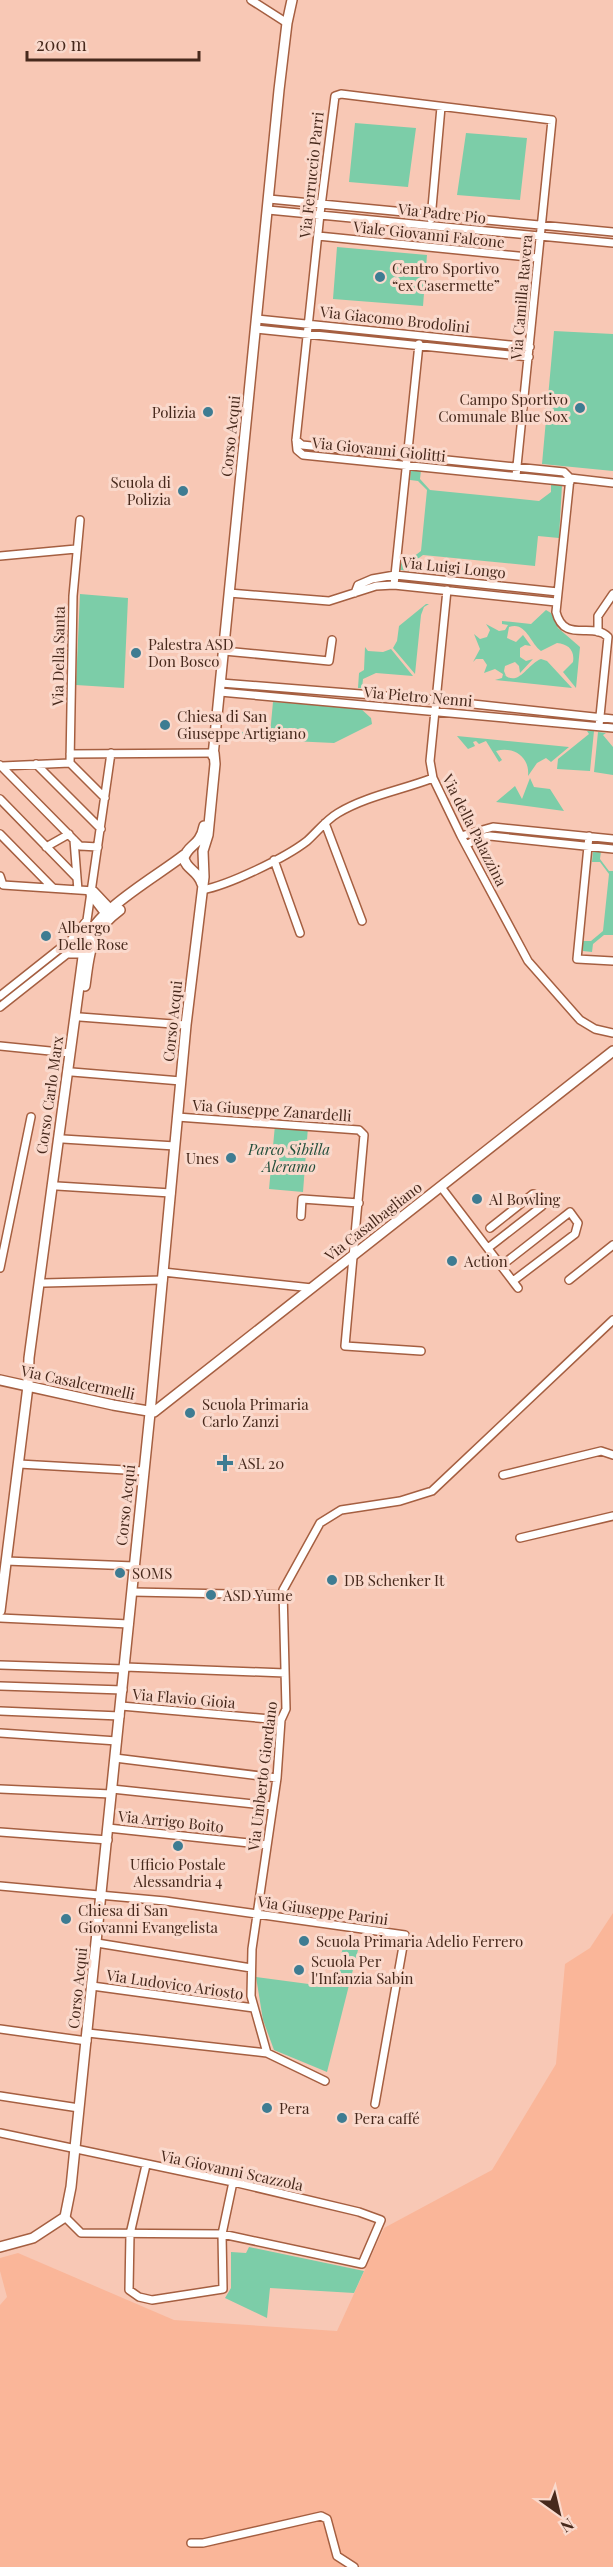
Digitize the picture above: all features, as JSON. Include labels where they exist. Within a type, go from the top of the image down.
[{"type":"street","points":[[251,0],[287,23]]},
{"type":"street","name":"Corso Acqui","points":[[188,859],[202,835],[214,753],[287,23],[292,0]]},
{"type":"street","name":"Via Ferruccio Parri","points":[[296,440],[335,96],[341,94],[552,120]]},
{"type":"street","points":[[430,225],[441,107]]},
{"type":"street","name":"Via Camilla Ravera","points":[[516,476],[552,120]]},
{"type":"street","name":"Via Padre Pio","points":[[269,199],[613,232]]},
{"type":"street","name":"Via Padre Pio","points":[[268,210],[613,243]]},
{"type":"street","name":"Viale Giovanni Falcone","points":[[318,236],[538,258]]},
{"type":"street","name":"Via Giacomo Brodolini","points":[[257,324],[310,324],[530,347]]},
{"type":"street","name":"Via Giacomo Brodolini","points":[[257,324],[309,334],[529,357]]},
{"type":"street","points":[[394,585],[419,344]]},
{"type":"street","name":"Via Giovanni Giolitti","points":[[296,440],[302,445],[564,472],[570,479]]},
{"type":"street","name":"Via Giovanni Giolitti","points":[[296,440],[297,449],[303,455],[613,483]]},
{"type":"street","points":[[570,479],[556,602],[557,616],[566,627],[606,634],[609,641],[599,726]]},
{"type":"street","name":"Via Della Santa","points":[[70,763],[76,549],[80,520]]},
{"type":"street","points":[[0,556],[76,549]]},
{"type":"street","name":"Via Luigi Longo","points":[[355,593],[358,585],[363,582],[395,575],[558,592]]},
{"type":"street","name":"Via Luigi Longo","points":[[229,593],[325,601],[376,586],[394,585],[556,602]]},
{"type":"street","name":"Via della Palazzina","points":[[447,590],[429,760],[433,778],[461,836],[528,961],[580,1020],[595,1029],[613,1033]]},
{"type":"street","points":[[598,632],[598,616],[613,594]]},
{"type":"street","points":[[224,651],[329,661],[332,640]]},
{"type":"street","name":"Via Pietro Nenni","points":[[221,688],[436,700],[613,719]]},
{"type":"street","name":"Via Pietro Nenni","points":[[221,688],[613,728]]},
{"type":"street","points":[[0,996],[67,945],[69,939],[86,923],[111,753]]},
{"type":"street","points":[[69,754],[214,753]]},
{"type":"street","name":"Corso Acqui","points":[[65,2217],[75,2149],[108,1840],[186,1025],[215,764],[214,753]]},
{"type":"street","points":[[1,765],[70,763],[105,798]]},
{"type":"street","points":[[36,764],[101,829]]},
{"type":"street","points":[[1,765],[80,846],[98,847]]},
{"type":"street","points":[[203,860],[199,850],[188,859],[199,877],[202,890],[274,860],[302,844],[339,812],[433,778]]},
{"type":"street","points":[[0,800],[77,878]]},
{"type":"street","points":[[325,823],[362,921]]},
{"type":"street","points":[[461,836],[493,827],[613,839]]},
{"type":"street","points":[[0,834],[53,888]]},
{"type":"street","points":[[466,845],[479,838],[490,836],[613,849]]},
{"type":"street","points":[[589,836],[577,959],[613,962]]},
{"type":"street","points":[[46,847],[71,837]]},
{"type":"street","points":[[71,837],[78,890]]},
{"type":"street","name":"Corso Carlo Marx","points":[[0,1611],[28,1386],[29,1358],[70,1053],[90,929],[108,913],[174,867],[188,859],[198,868],[203,860]]},
{"type":"street","points":[[274,860],[300,933]]},
{"type":"street","points":[[0,876],[2,885],[91,892],[108,913]]},
{"type":"street","points":[[67,945],[85,949]]},
{"type":"street","points":[[0,1007],[67,954],[85,949]]},
{"type":"street","name":"Corso Carlo Marx","points":[[28,1386],[34,1358],[80,1017],[85,949]]},
{"type":"street","points":[[80,1017],[186,1025]]},
{"type":"street","points":[[0,1046],[70,1053]]},
{"type":"street","name":"Via Casalbagliano","points":[[150,1413],[156,1411],[612,1053]]},
{"type":"street","points":[[72,1072],[181,1081]]},
{"type":"street","points":[[0,1268],[31,1117]]},
{"type":"street","name":"Via Giuseppe Zanardelli","points":[[177,1118],[359,1130],[364,1134],[359,1203]]},
{"type":"street","points":[[63,1139],[175,1146]]},
{"type":"street","points":[[57,1186],[171,1193]]},
{"type":"street","points":[[441,1187],[501,1266],[516,1285],[574,1234],[578,1223],[570,1212],[501,1266]]},
{"type":"street","points":[[488,1248],[542,1206],[543,1198],[533,1194],[490,1228]]},
{"type":"street","points":[[301,1216],[302,1199],[359,1203],[345,1346],[421,1351]]},
{"type":"street","points":[[569,1280],[613,1245]]},
{"type":"street","points":[[44,1283],[163,1276],[312,1288]]},
{"type":"street","name":"Via Umberto Giordano","points":[[267,2052],[254,2008],[251,1968],[256,1914],[276,1778],[281,1720],[286,1709],[284,1590],[324,1520],[341,1510],[400,1502],[432,1491],[613,1320]]},
{"type":"street","name":"Via Casalcermelli","points":[[0,1380],[150,1413]]},
{"type":"street","points":[[503,1475],[601,1451],[613,1455]]},
{"type":"street","points":[[19,1464],[143,1471]]},
{"type":"street","points":[[520,1538],[613,1516]]},
{"type":"street","points":[[6,1561],[134,1566]]},
{"type":"street","points":[[132,1592],[284,1595]]},
{"type":"street","points":[[0,1618],[129,1624]]},
{"type":"street","points":[[0,1665],[285,1673]]},
{"type":"street","points":[[0,1686],[123,1690]]},
{"type":"street","name":"Via Flavio Gioia","points":[[0,1711],[120,1711],[281,1720]]},
{"type":"street","points":[[0,1733],[117,1741]]},
{"type":"street","points":[[115,1758],[276,1778]]},
{"type":"street","points":[[0,1789],[111,1792],[272,1806]]},
{"type":"street","name":"Via Arrigo Boito","points":[[108,1828],[267,1845]]},
{"type":"street","points":[[0,1832],[108,1840]]},
{"type":"street","name":"Via Giuseppe Parini","points":[[0,1886],[102,1893],[405,1935],[375,2104]]},
{"type":"street","points":[[97,1943],[251,1968]]},
{"type":"street","name":"Via Ludovico Ariosto","points":[[92,1986],[254,2008]]},
{"type":"street","points":[[0,2029],[267,2052],[325,2081]]},
{"type":"street","points":[[0,2096],[79,2108]]},
{"type":"street","name":"Via Giovanni Scazzola","points":[[0,2133],[233,2182],[359,2212],[381,2220],[362,2264],[222,2234]]},
{"type":"street","points":[[146,2165],[130,2234],[129,2290],[139,2297],[152,2301],[223,2289],[222,2234],[233,2182]]},
{"type":"street","points":[[0,2247],[33,2238],[65,2217],[81,2233],[222,2234]]},
{"type":"street","points":[[191,2543],[203,2543],[321,2516],[327,2519],[337,2556],[354,2567]]},
{"type":"shaded area","points":[[613,1913],[613,2567],[0,2567],[0,2305],[7,2297],[0,2271],[0,2258],[18,2253],[174,2320],[337,2331],[384,2228],[492,2170],[556,2064],[565,1964],[590,1948]]},
{"type":"green space","points":[[355,123],[416,128],[408,187],[349,182]]},
{"type":"green space","points":[[466,133],[527,138],[520,200],[457,195]]},
{"type":"green space","name":"Centro Sportivo “ex Casermette”","points":[[337,247],[427,255],[423,306],[333,299]]},
{"type":"green space","name":"Campo Sportivo Comunale Blue Sox","points":[[554,331],[613,334],[613,471],[542,464]]},
{"type":"green space","points":[[411,469],[421,470],[420,479],[430,490],[539,501],[551,492],[551,484],[562,485],[559,538],[538,536],[535,566],[423,555],[412,563],[411,571],[400,570],[402,559],[409,560],[421,551],[427,490],[418,481],[410,480]]},
{"type":"green space","points":[[80,594],[128,598],[124,688],[76,685]]},
{"type":"green space","points":[[426,604],[429,604],[424,607],[421,615],[415,674],[393,648],[397,641],[399,626]]},
{"type":"green space","points":[[546,610],[551,613],[558,628],[580,647],[576,688],[563,672],[573,662],[570,648],[557,643],[541,651],[520,627],[509,627],[507,638],[516,642],[523,635],[531,646],[525,645],[520,648],[520,657],[526,661],[533,659],[520,673],[519,666],[515,662],[505,666],[506,676],[495,669],[484,673],[487,665],[483,659],[476,659],[473,662],[480,649],[474,634],[480,639],[487,637],[490,630],[486,624],[499,631],[505,630],[508,625],[502,624],[502,621],[531,624]]},
{"type":"green space","points":[[365,647],[368,651],[383,652],[391,649],[413,676],[376,673],[363,679],[362,688],[358,688],[359,673],[364,670]]},
{"type":"green space","points":[[541,659],[547,661],[572,688],[495,680],[502,678],[503,674],[509,678],[518,677]]},
{"type":"green space","points":[[273,702],[360,708],[371,718],[372,724],[334,743],[225,738],[225,733],[230,734],[231,731],[270,734]]},
{"type":"green space","points":[[587,731],[594,731],[590,771],[557,769],[558,759],[589,734]]},
{"type":"green space","points":[[598,732],[606,733],[603,735],[613,747],[613,775],[594,772]]},
{"type":"green space","points":[[457,736],[569,747],[551,762],[546,758],[537,763],[528,776],[526,763],[520,754],[509,750],[496,751],[502,760],[499,762],[486,741],[479,744],[476,741],[473,742],[475,746],[468,749]]},
{"type":"green space","points":[[530,778],[534,787],[550,789],[564,811],[496,802],[515,786],[522,799]]},
{"type":"green space","points":[[593,851],[601,851],[600,859],[609,871],[613,871],[613,935],[604,935],[593,944],[592,952],[583,951],[583,941],[591,941],[603,931],[609,874],[600,862],[592,862]]},
{"type":"green space","name":"Parco Sibilla Aleramo","points":[[275,1125],[308,1127],[303,1192],[269,1189]]},
{"type":"green space","points":[[347,1935],[361,1938],[327,2072],[274,2050],[263,2020],[256,1977],[331,1987]]},
{"type":"green space","points":[[249,2247],[364,2271],[354,2293],[270,2288],[267,2318],[225,2298],[231,2288],[231,2252],[246,2253]]},
{"type":"place","name":"Centro Sportivo “ex Casermette”","points":[[380,277]]},
{"type":"place","name":"Campo Sportivo Comunale Blue Sox","points":[[580,408]]},
{"type":"place","name":"Polizia","points":[[208,412]]},
{"type":"place","name":"Scuola di Polizia","points":[[183,491]]},
{"type":"place","name":"Palestra ASD Don Bosco","points":[[136,653]]},
{"type":"place","name":"Chiesa di San Giuseppe Artigiano","points":[[165,725]]},
{"type":"place","name":"Albergo Delle Rose","points":[[46,936]]},
{"type":"place","name":"Unes","points":[[231,1158]]},
{"type":"place","name":"Al Bowling","points":[[477,1199]]},
{"type":"place","name":"Action","points":[[452,1261]]},
{"type":"place","name":"Scuola Primaria Carlo Zanzi","points":[[190,1413]]},
{"type":"place","name":"ASL 20","points":[[225,1463]]},
{"type":"place","name":"SOMS","points":[[120,1573]]},
{"type":"place","name":"DB Schenker It","points":[[332,1580]]},
{"type":"place","name":"ASD Yume","points":[[211,1595]]},
{"type":"place","name":"Ufficio Postale Alessandria 4","points":[[178,1846]]},
{"type":"place","name":"Chiesa di San Giovanni Evangelista","points":[[66,1919]]},
{"type":"place","name":"Scuola Primaria Adelio Ferrero","points":[[304,1941]]},
{"type":"place","name":"Scuola Per l'Infanzia Sabin","points":[[299,1970]]},
{"type":"place","name":"Pera","points":[[267,2108]]},
{"type":"place","name":"Pera caffé","points":[[342,2118]]}]
